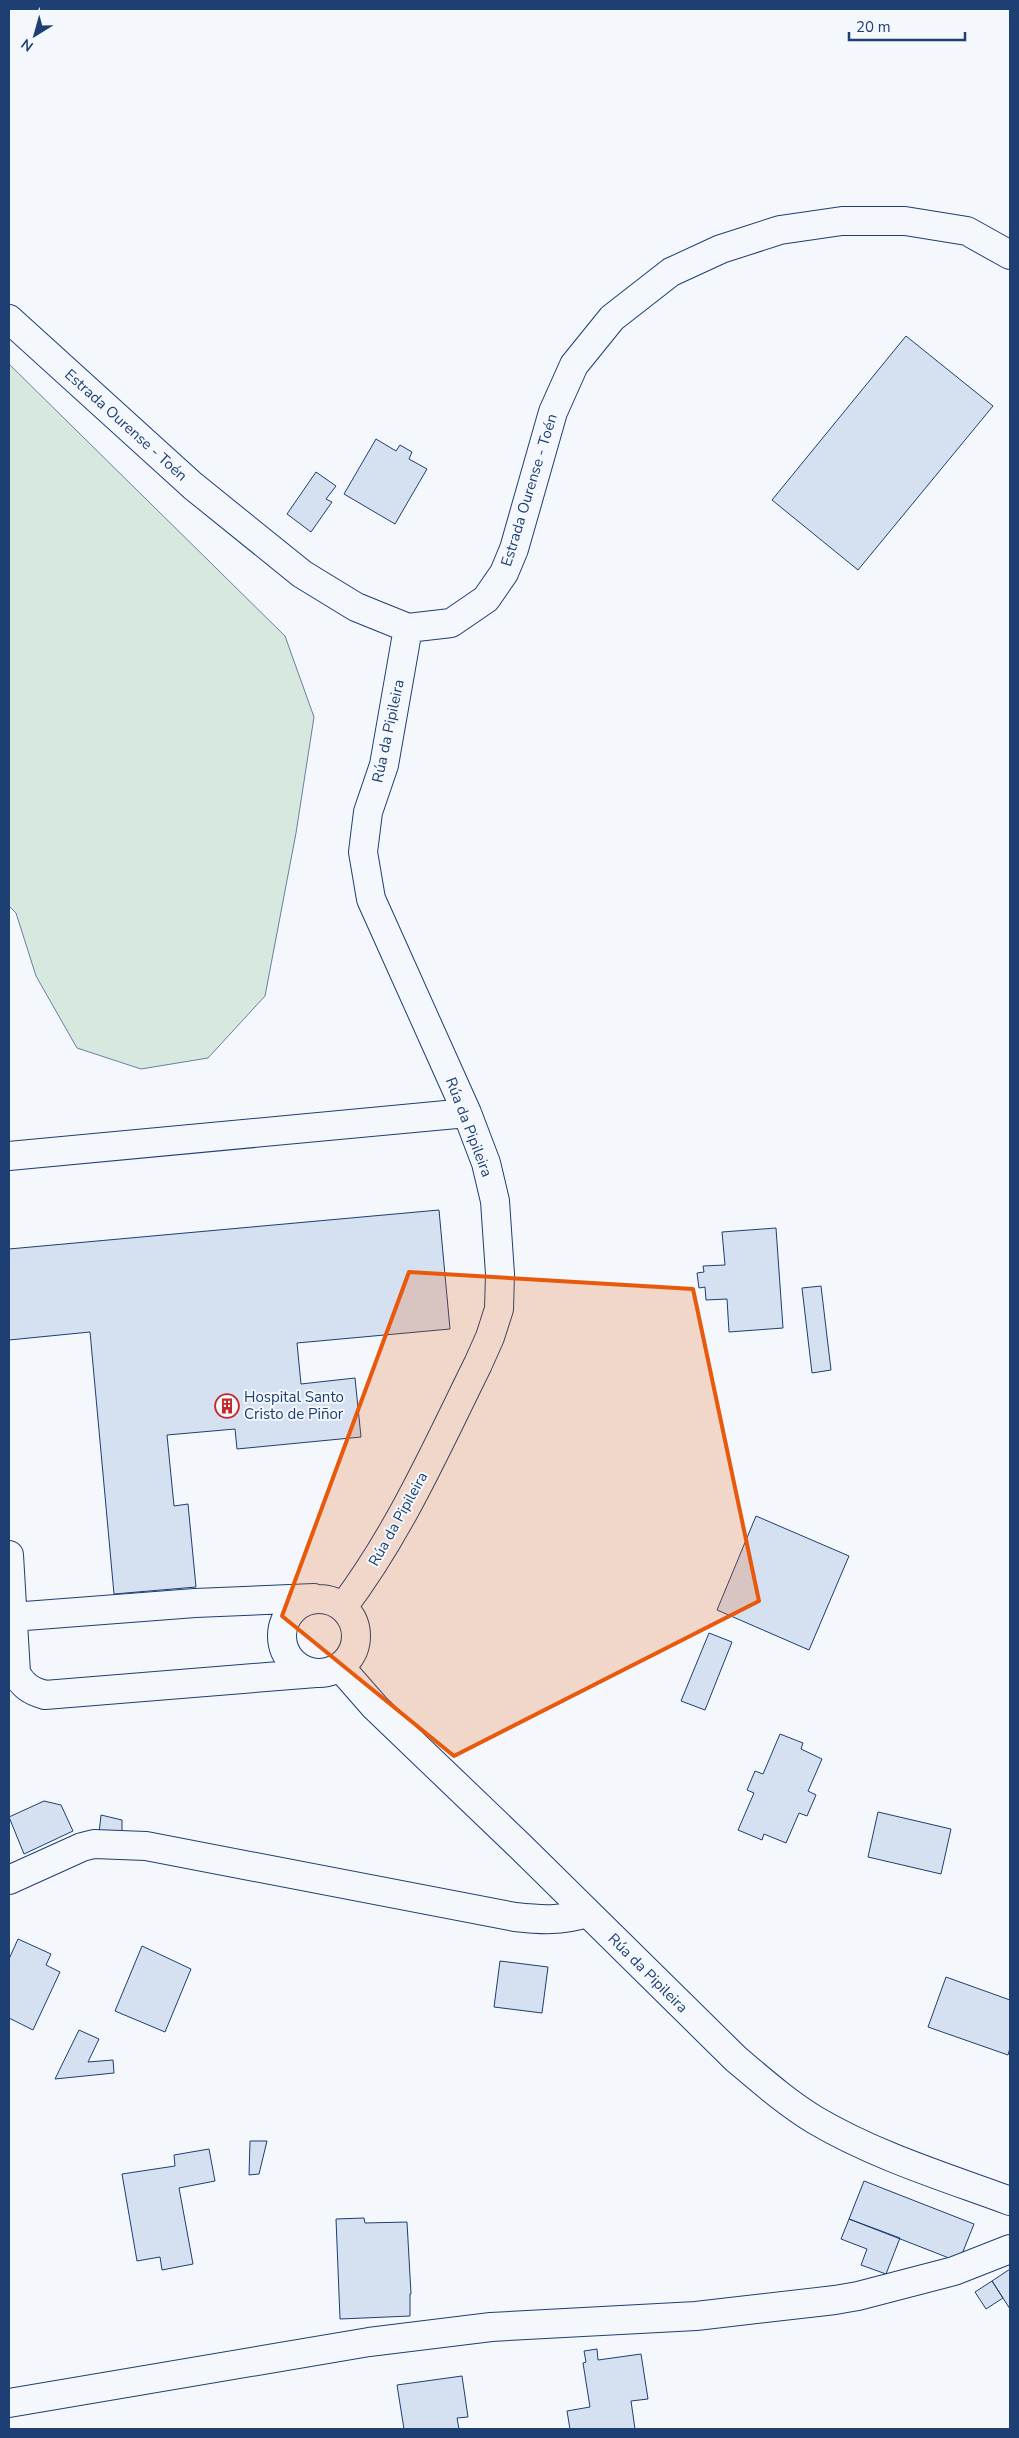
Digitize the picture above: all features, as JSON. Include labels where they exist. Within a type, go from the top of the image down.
[{"type":"street","name":"Estrada Ourense - Toén","points":[[9,319],[200,492],[302,574],[356,607],[408,628],[451,624],[486,599],[504,573],[514,549],[553,412],[574,365],[612,318],[670,272],[720,249],[780,230],[842,221],[905,221],[967,231],[1010,255]]},
{"type":"street","name":"Rúa da Pipileira","points":[[342,1607],[370,1571],[392,1534],[478,1364],[490,1338],[499,1309],[500,1274],[495,1201],[486,1163],[466,1113],[371,899],[364,852],[368,812],[384,765],[408,628]]},
{"type":"street","points":[[9,1156],[466,1113]]},
{"type":"street","points":[[9,1555],[12,1617],[16,1673],[26,1688],[45,1695],[328,1670],[349,1658],[355,1646],[356,1634],[353,1622],[342,1607],[325,1599],[314,1598],[195,1603],[12,1617]]},
{"type":"street","name":"Rúa da Pipileira","points":[[314,1598],[297,1605],[285,1618],[281,1642],[293,1663],[303,1670],[328,1670],[375,1707],[588,1912],[736,2059],[774,2091],[814,2120],[882,2154],[1010,2201]]},
{"type":"street","points":[[9,1880],[82,1846],[107,1844],[146,1846],[515,1917],[543,1920],[564,1919],[588,1912]]},
{"type":"street","points":[[9,2403],[368,2342],[491,2327],[696,2316],[834,2300],[858,2296],[954,2271],[1010,2250]]},
{"type":"highlighted area","points":[[409,1272],[693,1289],[759,1601],[454,1756],[282,1616]]},
{"type":"shaded area","points":[[9,364],[285,636],[314,717],[296,833],[265,996],[208,1058],[141,1069],[77,1048],[36,976],[16,913],[9,906]]},
{"type":"building","points":[[906,336],[993,406],[858,570],[772,500]]},
{"type":"building","points":[[376,439],[396,451],[400,445],[412,452],[409,459],[427,469],[395,524],[344,494]]},
{"type":"building","points":[[316,472],[336,486],[326,499],[332,502],[311,532],[287,514]]},
{"type":"building","name":"Hospital Santo Cristo de Piñor","points":[[439,1210],[450,1329],[297,1343],[301,1384],[355,1378],[361,1437],[237,1449],[235,1429],[167,1435],[174,1506],[188,1504],[196,1587],[114,1594],[90,1332],[9,1340],[9,1249]]},
{"type":"building","points":[[776,1228],[783,1328],[729,1332],[727,1299],[706,1300],[705,1287],[699,1288],[697,1273],[704,1272],[703,1266],[725,1265],[722,1232]]},
{"type":"building","points":[[821,1286],[831,1370],[812,1373],[802,1288]]},
{"type":"building","points":[[756,1516],[849,1556],[809,1650],[717,1610]]},
{"type":"building","points":[[709,1633],[732,1642],[705,1710],[681,1701]]},
{"type":"building","points":[[780,1734],[803,1743],[801,1749],[822,1759],[808,1791],[816,1795],[807,1816],[799,1813],[786,1843],[764,1834],[762,1840],[738,1830],[754,1793],[747,1790],[755,1771],[763,1774]]},
{"type":"building","points":[[44,1801],[61,1805],[73,1831],[24,1854],[9,1817]]},
{"type":"building","points":[[878,1812],[951,1829],[941,1874],[868,1857]]},
{"type":"building","points":[[101,1815],[122,1820],[122,1834],[99,1833]]},
{"type":"building","points":[[18,1939],[51,1954],[46,1965],[60,1972],[33,2030],[9,2018],[9,1959]]},
{"type":"building","points":[[142,1946],[191,1969],[165,2032],[115,2011]]},
{"type":"building","points":[[500,1961],[548,1967],[542,2013],[494,2007]]},
{"type":"building","points":[[946,1977],[1010,2000],[1010,2048],[1008,2055],[928,2027]]},
{"type":"building","points":[[79,2030],[99,2039],[88,2062],[113,2060],[114,2073],[55,2079]]},
{"type":"building","points":[[250,2141],[267,2141],[259,2174],[249,2175]]},
{"type":"building","points":[[209,2149],[215,2181],[179,2188],[193,2264],[162,2270],[160,2257],[137,2261],[122,2174],[175,2166],[174,2155]]},
{"type":"building","points":[[864,2181],[974,2224],[962,2254],[949,2258],[849,2219]]},
{"type":"building","points":[[364,2218],[365,2223],[407,2222],[411,2294],[410,2316],[340,2319],[336,2219]]},
{"type":"building","points":[[849,2219],[900,2238],[886,2274],[861,2265],[867,2249],[841,2239]]},
{"type":"building","points":[[1010,2269],[1010,2309],[992,2281]]},
{"type":"building","points":[[992,2281],[1003,2298],[986,2309],[975,2292]]},
{"type":"building","points":[[597,2349],[598,2360],[641,2354],[648,2399],[631,2401],[635,2429],[570,2429],[567,2411],[590,2407],[583,2363],[586,2362],[584,2351]]},
{"type":"building","points":[[462,2376],[468,2417],[457,2418],[459,2429],[404,2429],[397,2385]]},
{"type":"place","name":"Hospital Santo Cristo de Piñor","points":[[227,1406]]}]
